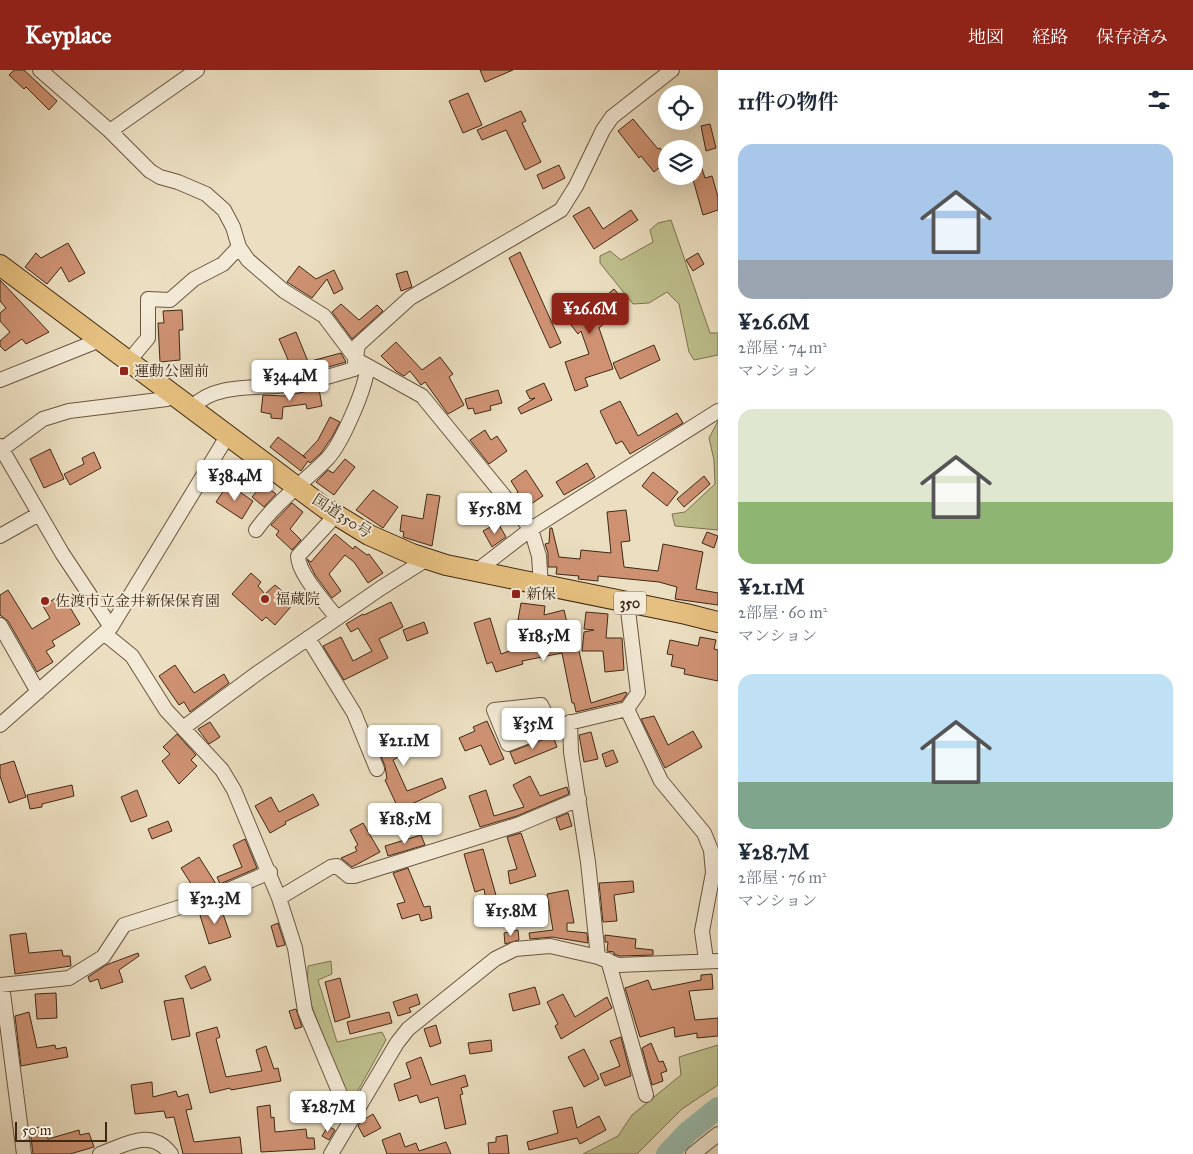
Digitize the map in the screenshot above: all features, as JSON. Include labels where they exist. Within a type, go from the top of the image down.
[{"type":"highway","name":"国道350号","points":[[0,265],[336,515],[369,535],[427,560],[474,573],[627,602],[718,622]]},
{"type":"street","points":[[40,70],[110,131],[150,171],[160,177],[178,182],[206,194],[224,210],[234,227],[239,247],[248,260],[265,276],[324,316],[362,364],[422,396],[531,529],[539,556],[541,586]]},
{"type":"street","points":[[110,131],[197,70]]},
{"type":"street","points":[[256,530],[270,510],[329,457],[352,415],[367,376],[358,345],[410,298],[561,210],[576,186],[602,130],[612,117],[658,75],[672,70]]},
{"type":"street","points":[[128,362],[148,338],[148,299],[170,300],[194,279],[223,264],[239,247]]},
{"type":"street","points":[[0,380],[100,340]]},
{"type":"street","points":[[191,408],[198,401],[228,390],[300,384],[354,369],[362,364]]},
{"type":"street","points":[[174,395],[168,399],[69,411],[43,419],[1,448],[108,630],[132,656],[166,710],[222,770],[234,790],[270,872],[296,948],[305,1011],[351,1120]]},
{"type":"street","points":[[474,573],[531,529],[718,411]]},
{"type":"street","points":[[0,725],[108,630],[228,435]]},
{"type":"street","points":[[0,536],[40,514]]},
{"type":"street","points":[[336,515],[298,556],[298,561],[302,570],[337,618]]},
{"type":"street","points":[[183,728],[337,618],[427,560]]},
{"type":"street","points":[[552,727],[627,709],[638,693],[627,602]]},
{"type":"street","points":[[0,625],[38,692]]},
{"type":"street","points":[[308,638],[354,714],[377,769]]},
{"type":"street","points":[[331,1154],[408,1029],[507,951],[550,946],[603,958],[618,965],[712,960],[702,931],[713,873],[711,850],[704,833],[661,781],[627,709]]},
{"type":"street","points":[[570,722],[571,752],[603,958],[646,1095]]},
{"type":"street","points":[[279,898],[331,867],[337,866],[349,876],[354,876],[520,824],[579,799]]},
{"type":"street","points":[[24,1154],[1,985],[69,978],[103,957],[124,925],[212,897],[270,872]]},
{"type":"street","points":[[693,1154],[718,1134]]},
{"type":"street","points":[[100,1154],[141,1139],[153,1139],[161,1142],[171,1154]]},
{"type":"green space","points":[[671,220],[710,333],[718,333],[718,355],[694,360],[689,352],[679,304],[667,292],[649,303],[633,304],[600,263],[600,256],[610,251],[621,260],[653,242],[650,230],[658,223]]},
{"type":"green space","points":[[718,421],[718,530],[675,526],[672,514],[685,512],[715,484],[714,460],[709,438]]},
{"type":"green space","points":[[331,961],[332,974],[318,980],[337,1042],[382,1032],[386,1040],[350,1105],[307,994],[308,966]]},
{"type":"green space","points":[[718,1045],[718,1085],[682,1109],[637,1154],[583,1154],[618,1136],[632,1115],[681,1075],[679,1057]]},
{"type":"building","points":[[14,70],[24,70],[57,101],[49,110],[26,87],[24,89],[9,75]]},
{"type":"building","points":[[480,70],[513,70],[485,82]]},
{"type":"building","points":[[468,93],[482,125],[463,133],[449,101]]},
{"type":"building","points":[[521,111],[526,121],[522,123],[541,162],[525,170],[506,130],[482,140],[477,130]]},
{"type":"building","points":[[633,119],[658,149],[658,169],[654,172],[641,156],[639,158],[618,131]]},
{"type":"building","points":[[710,124],[716,148],[706,151],[702,130],[703,126]]},
{"type":"building","points":[[559,165],[565,178],[543,189],[537,175]]},
{"type":"building","points":[[703,172],[705,178],[712,176],[718,197],[718,210],[703,215],[695,185],[703,185]]},
{"type":"building","points":[[589,207],[603,229],[631,210],[638,220],[594,249],[573,216]]},
{"type":"building","points":[[68,243],[85,273],[69,282],[61,267],[47,284],[25,267],[36,253],[41,258]]},
{"type":"building","points":[[520,252],[561,343],[550,348],[509,258]]},
{"type":"building","points":[[698,253],[704,264],[693,271],[686,260]]},
{"type":"building","points":[[299,266],[316,279],[334,270],[343,289],[334,294],[327,279],[312,298],[287,282]]},
{"type":"building","points":[[407,271],[412,287],[401,291],[396,274]]},
{"type":"building","points":[[0,280],[49,332],[26,344],[22,339],[5,351],[0,346],[0,341],[10,332],[0,321],[0,313],[6,308],[0,301]]},
{"type":"building","points":[[614,289],[627,304],[599,328],[613,369],[585,378],[588,386],[575,391],[565,362],[589,354],[581,331],[578,334],[554,303],[566,294],[571,300],[573,298],[585,313]]},
{"type":"building","points":[[341,304],[359,320],[377,305],[383,311],[352,339],[332,312]]},
{"type":"building","points":[[182,310],[183,330],[179,330],[180,360],[160,362],[158,323],[164,323],[163,311]]},
{"type":"building","points":[[296,332],[309,364],[293,371],[279,339]]},
{"type":"building","points":[[396,342],[422,370],[440,357],[453,374],[449,377],[464,405],[448,414],[425,382],[421,385],[410,371],[404,376],[396,371],[381,356]]},
{"type":"building","points":[[654,345],[660,360],[620,379],[613,363]]},
{"type":"building","points":[[341,353],[346,362],[314,371],[311,361]]},
{"type":"building","points":[[544,383],[552,400],[521,414],[518,408],[535,398],[530,399],[526,391]]},
{"type":"building","points":[[319,389],[322,406],[307,409],[306,404],[283,407],[282,419],[271,418],[271,414],[261,412],[263,395],[284,396]]},
{"type":"building","points":[[498,390],[502,403],[490,406],[491,410],[475,414],[473,408],[468,409],[465,399]]},
{"type":"building","points":[[620,401],[638,436],[677,413],[683,423],[630,454],[622,441],[616,444],[600,411]]},
{"type":"building","points":[[330,417],[340,422],[321,453],[310,463],[308,461],[301,471],[270,447],[278,437],[303,456],[318,440]]},
{"type":"building","points":[[485,430],[491,440],[497,436],[507,451],[489,464],[470,440]]},
{"type":"building","points":[[50,449],[64,479],[44,488],[30,459]]},
{"type":"building","points":[[94,452],[101,468],[70,485],[64,474],[84,464],[82,458]]},
{"type":"building","points":[[345,459],[355,467],[334,495],[316,482],[328,470],[333,473]]},
{"type":"building","points":[[587,463],[595,477],[564,495],[556,482]]},
{"type":"building","points":[[526,470],[543,496],[525,508],[515,495],[518,492],[511,481]]},
{"type":"building","points":[[653,472],[678,492],[667,506],[642,486]]},
{"type":"building","points":[[704,476],[710,484],[684,507],[677,499]]},
{"type":"building","points":[[228,484],[253,501],[242,519],[216,502]]},
{"type":"building","points":[[263,484],[276,494],[264,507],[252,497]]},
{"type":"building","points":[[373,490],[398,507],[383,528],[356,510]]},
{"type":"building","points":[[427,494],[440,496],[432,546],[403,537],[404,532],[400,531],[402,515],[423,519]]},
{"type":"building","points":[[292,503],[303,512],[290,529],[301,540],[292,550],[276,535],[279,531],[271,525]]},
{"type":"building","points":[[626,510],[630,541],[621,542],[624,567],[658,571],[663,544],[703,552],[696,589],[718,593],[718,605],[675,599],[677,587],[659,582],[598,576],[598,581],[578,579],[579,576],[556,574],[557,567],[548,567],[548,553],[545,544],[549,543],[550,528],[552,528],[559,557],[580,559],[581,550],[611,553],[607,512]]},
{"type":"building","points":[[498,523],[506,537],[492,547],[483,531]]},
{"type":"building","points":[[707,532],[718,536],[714,548],[702,543]]},
{"type":"building","points":[[335,534],[353,549],[355,546],[367,555],[369,554],[383,573],[368,583],[354,562],[345,555],[329,574],[341,591],[332,598],[315,575],[307,559],[311,562]]},
{"type":"building","name":"福蔵院","points":[[251,573],[261,582],[258,586],[265,594],[275,585],[295,602],[275,625],[266,617],[262,621],[232,594]]},
{"type":"building","points":[[8,590],[32,629],[50,618],[43,606],[62,594],[80,624],[52,641],[55,646],[46,651],[53,662],[37,672],[8,621],[0,615],[0,595]]},
{"type":"building","points":[[391,602],[403,627],[379,639],[388,658],[344,680],[323,646],[341,637],[353,661],[372,651],[358,628],[351,632],[346,624],[363,614]]},
{"type":"building","points":[[521,603],[545,606],[544,615],[564,610],[568,627],[518,620]]},
{"type":"building","points":[[586,612],[608,614],[606,638],[622,638],[624,670],[605,672],[603,651],[582,651],[584,632],[594,630],[584,629]]},
{"type":"building","points":[[490,618],[501,654],[521,647],[521,644],[575,634],[591,703],[626,692],[627,694],[622,701],[576,712],[574,703],[572,703],[562,653],[522,661],[523,664],[496,672],[492,662],[487,664],[474,623]]},
{"type":"building","points":[[424,622],[428,633],[407,641],[403,630]]},
{"type":"building","points":[[700,637],[716,640],[714,649],[718,650],[718,681],[684,674],[685,669],[671,666],[673,655],[667,654],[670,640],[698,646]]},
{"type":"building","points":[[175,665],[194,693],[224,674],[229,683],[190,712],[184,702],[179,705],[159,676]]},
{"type":"building","points":[[654,716],[668,745],[693,731],[702,747],[665,768],[641,719]]},
{"type":"building","points":[[487,721],[504,759],[490,765],[481,745],[465,751],[459,738],[475,731],[473,727]]},
{"type":"building","points":[[210,722],[220,737],[209,744],[198,729]]},
{"type":"building","points":[[424,726],[431,739],[393,760],[407,791],[442,778],[446,788],[399,810],[385,780],[387,779],[385,766],[371,732],[381,728],[388,744]]},
{"type":"building","points":[[591,732],[598,759],[584,762],[579,735]]},
{"type":"building","points":[[177,734],[196,755],[191,760],[197,766],[179,784],[162,761],[170,754],[163,747]]},
{"type":"building","points":[[553,736],[557,747],[515,764],[510,752]]},
{"type":"building","points":[[613,750],[618,762],[606,767],[602,754]]},
{"type":"building","points":[[14,761],[26,797],[9,803],[0,776],[0,765]]},
{"type":"building","points":[[530,776],[540,796],[567,787],[569,794],[517,816],[480,827],[469,796],[486,790],[494,816],[524,807],[513,785]]},
{"type":"building","points":[[72,785],[74,796],[30,809],[27,795]]},
{"type":"building","points":[[137,790],[147,816],[131,822],[121,797]]},
{"type":"building","points":[[313,794],[319,805],[285,822],[286,824],[270,833],[255,806],[271,797],[279,812]]},
{"type":"building","points":[[568,813],[572,826],[560,830],[556,818]]},
{"type":"building","points":[[168,821],[172,831],[152,839],[148,829]]},
{"type":"building","points":[[363,823],[380,852],[352,867],[341,858],[357,851],[355,847],[358,845],[350,830]]},
{"type":"building","points":[[521,833],[536,876],[510,884],[508,871],[517,869],[507,837]]},
{"type":"building","points":[[421,835],[425,845],[388,856],[385,846]]},
{"type":"building","points":[[245,839],[257,868],[220,884],[217,877],[242,867],[233,845]]},
{"type":"building","points":[[483,849],[497,899],[486,900],[484,889],[475,892],[464,854]]},
{"type":"building","points":[[199,857],[216,884],[197,893],[181,868]]},
{"type":"building","points":[[408,868],[424,907],[430,906],[432,918],[421,921],[419,914],[402,919],[397,904],[405,902],[393,873]]},
{"type":"building","points":[[633,881],[634,892],[614,895],[617,921],[603,922],[599,883]]},
{"type":"building","points":[[568,890],[574,923],[567,923],[567,931],[587,933],[588,943],[552,937],[530,939],[529,933],[553,930],[547,894]]},
{"type":"building","points":[[220,905],[231,937],[209,944],[199,912]]},
{"type":"building","points":[[278,923],[285,945],[277,947],[271,926]]},
{"type":"building","points":[[518,930],[519,940],[505,944],[504,933]]},
{"type":"building","points":[[26,933],[29,953],[62,950],[63,956],[70,956],[71,966],[15,974],[10,935]]},
{"type":"building","points":[[605,935],[636,939],[635,948],[653,950],[653,955],[620,956],[614,954],[614,952],[607,951],[608,942],[605,942]]},
{"type":"building","points":[[138,953],[139,956],[119,970],[123,982],[101,989],[98,979],[90,982],[88,977],[106,965]]},
{"type":"building","points":[[205,966],[211,980],[191,989],[185,976]]},
{"type":"building","points":[[712,974],[713,989],[689,991],[695,1020],[718,1018],[718,1036],[697,1038],[697,1033],[675,1037],[674,1027],[640,1037],[625,988],[648,980],[652,990],[701,980],[701,975]]},
{"type":"building","points":[[340,978],[350,1017],[335,1022],[325,982]]},
{"type":"building","points":[[535,987],[540,1004],[513,1011],[509,994]]},
{"type":"building","points":[[56,993],[57,1018],[37,1019],[35,994]]},
{"type":"building","points":[[417,994],[420,1004],[409,1008],[411,1012],[398,1016],[393,1002]]},
{"type":"building","points":[[563,994],[575,1017],[607,997],[612,1008],[561,1039],[555,1026],[558,1024],[547,1002]]},
{"type":"building","points":[[183,998],[190,1036],[172,1040],[164,1001]]},
{"type":"building","points":[[296,1009],[302,1027],[295,1029],[289,1011]]},
{"type":"building","points":[[29,1012],[37,1048],[55,1045],[56,1049],[66,1047],[68,1057],[21,1066],[15,1016]]},
{"type":"building","points":[[389,1012],[392,1023],[350,1034],[347,1022]]},
{"type":"building","points":[[436,1025],[441,1043],[430,1047],[424,1029]]},
{"type":"building","points":[[217,1027],[220,1037],[216,1039],[226,1077],[262,1071],[256,1050],[266,1046],[274,1069],[278,1068],[281,1081],[231,1090],[230,1088],[210,1093],[196,1033]]},
{"type":"building","points":[[621,1037],[631,1076],[605,1086],[600,1074],[620,1066],[610,1041]]},
{"type":"building","points":[[491,1040],[492,1051],[470,1054],[468,1043]]},
{"type":"building","points":[[651,1043],[659,1062],[663,1061],[667,1071],[661,1073],[663,1081],[652,1085],[642,1048]]},
{"type":"building","points":[[584,1049],[599,1079],[584,1087],[568,1057]]},
{"type":"building","points":[[421,1057],[431,1085],[465,1075],[468,1086],[461,1088],[463,1094],[460,1095],[466,1124],[445,1129],[438,1097],[420,1103],[417,1095],[399,1101],[394,1084],[411,1078],[406,1063]]},
{"type":"building","points":[[152,1082],[153,1097],[176,1091],[178,1097],[188,1094],[192,1109],[186,1110],[194,1142],[240,1137],[242,1154],[183,1154],[174,1117],[166,1118],[164,1111],[135,1114],[131,1085]]},
{"type":"building","points":[[270,1105],[271,1118],[274,1117],[275,1132],[306,1129],[307,1138],[314,1138],[315,1149],[261,1152],[257,1107]]},
{"type":"building","points":[[572,1107],[577,1128],[599,1116],[606,1130],[580,1144],[577,1138],[529,1150],[527,1142],[558,1133],[553,1111]]},
{"type":"building","points":[[373,1114],[381,1128],[364,1137],[358,1126],[360,1122]]},
{"type":"building","points":[[45,1126],[48,1139],[79,1130],[80,1135],[89,1133],[94,1147],[70,1154],[33,1154],[30,1129]]},
{"type":"building","points":[[328,1126],[335,1130],[329,1140],[322,1136]]},
{"type":"building","points":[[400,1133],[405,1147],[416,1143],[419,1151],[446,1142],[451,1154],[387,1154],[382,1140]]},
{"type":"building","points":[[507,1135],[509,1154],[489,1154],[488,1143],[496,1142],[496,1137]]},
{"type":"waterway","points":[[667,1154],[688,1132],[718,1108]]},
{"type":"place","name":"運動公園前","points":[[124,371]]},
{"type":"place","name":"新保","points":[[516,594]]},
{"type":"place","name":"福蔵院","points":[[265,599]]},
{"type":"place","name":"佐渡市立金井新保保育園","points":[[45,601]]}]
